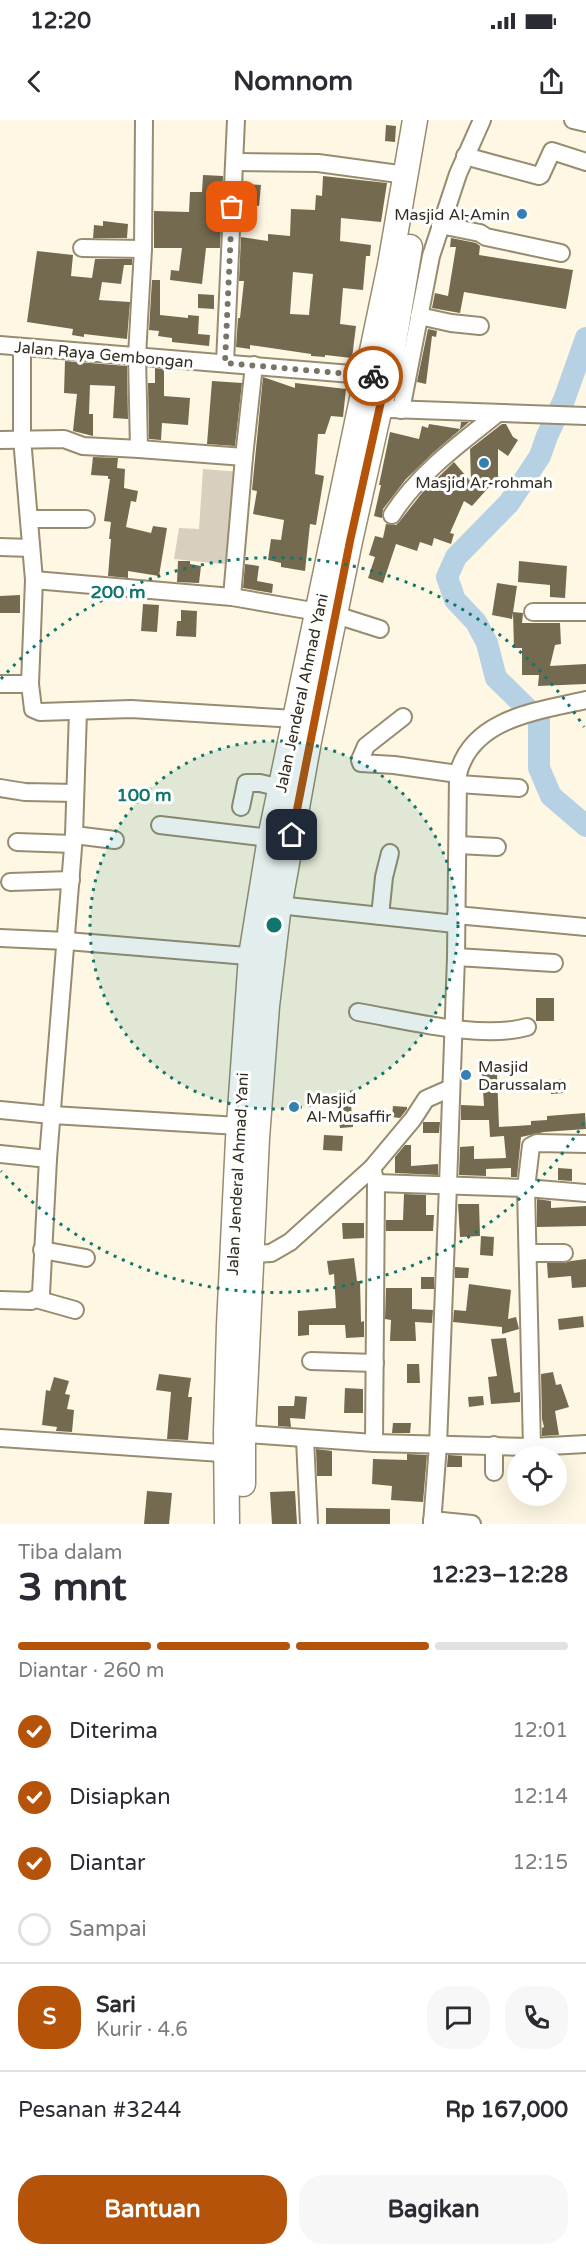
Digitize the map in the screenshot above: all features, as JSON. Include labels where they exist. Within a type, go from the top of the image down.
[{"type":"highway","name":"Jalan Jenderal Ahmad Yani","points":[[269,904],[270,838],[295,719],[355,519],[380,408],[376,377],[390,265],[415,120]]},
{"type":"highway","name":"Jalan Jenderal Ahmad Yani","points":[[376,377],[392,354],[431,120]]},
{"type":"highway","name":"Jalan Jenderal Ahmad Yani","points":[[243,1524],[235,1444],[239,1126],[269,904],[309,741],[327,614]]},
{"type":"highway","name":"Jalan Jenderal Ahmad Yani","points":[[227,1524],[252,1254],[259,1101],[267,1006],[262,957]]},
{"type":"street","points":[[139,449],[137,356],[143,249],[144,120]]},
{"type":"street","points":[[225,363],[236,120]]},
{"type":"street","points":[[482,120],[465,156],[440,225],[419,316],[380,408],[578,416]]},
{"type":"street","points":[[573,120],[586,123]]},
{"type":"street","points":[[465,156],[539,176],[550,151],[586,162]]},
{"type":"street","points":[[235,162],[318,163],[406,175]]},
{"type":"street","points":[[440,225],[480,232],[486,237],[561,254]]},
{"type":"street","points":[[82,248],[143,249]]},
{"type":"street","points":[[419,316],[480,326]]},
{"type":"street","name":"Jalan Raya Gembongan","points":[[0,345],[376,377]]},
{"type":"street","points":[[22,347],[22,438],[34,580],[30,684],[32,706],[35,711],[174,711],[295,719]]},
{"type":"street","points":[[232,597],[254,365]]},
{"type":"street","points":[[392,515],[417,481],[497,414]]},
{"type":"street","points":[[0,440],[64,439],[83,446],[244,456]]},
{"type":"street","points":[[29,519],[86,519]]},
{"type":"street","points":[[0,547],[31,548]]},
{"type":"street","points":[[34,580],[232,597],[327,614],[380,629]]},
{"type":"street","points":[[533,612],[586,612]]},
{"type":"street","points":[[0,684],[30,684]]},
{"type":"street","points":[[472,1524],[432,1522],[438,1444],[456,957],[458,779],[461,762],[479,738],[503,722],[586,700]]},
{"type":"street","points":[[36,1299],[41,1294],[48,1159],[67,941],[74,839],[78,711]]},
{"type":"street","points":[[403,717],[366,746],[360,760],[361,763],[394,765],[458,779],[519,788]]},
{"type":"street","points":[[241,807],[246,783],[260,783],[281,788]]},
{"type":"street","points":[[0,788],[23,792],[75,793]]},
{"type":"street","points":[[160,825],[270,838]]},
{"type":"street","points":[[17,842],[74,839],[115,840]]},
{"type":"street","points":[[458,845],[497,847]]},
{"type":"street","points":[[380,916],[384,878],[390,853]]},
{"type":"street","points":[[10,882],[71,880]]},
{"type":"street","points":[[269,904],[380,916],[586,927]]},
{"type":"street","points":[[0,938],[67,941],[262,957]]},
{"type":"street","points":[[456,957],[554,963]]},
{"type":"street","points":[[358,1011],[453,1027],[506,1032],[527,1027]]},
{"type":"street","points":[[252,1254],[271,1253],[282,1248],[374,1176],[426,1099],[451,1088]]},
{"type":"street","points":[[0,1110],[239,1126]]},
{"type":"street","points":[[532,1446],[526,1188],[531,1146],[537,1143],[586,1144]]},
{"type":"street","points":[[0,1154],[48,1159]]},
{"type":"street","points":[[374,1176],[448,1185],[586,1193]]},
{"type":"street","points":[[374,1176],[374,1443]]},
{"type":"street","points":[[42,1250],[86,1258]]},
{"type":"street","points":[[529,1253],[564,1253]]},
{"type":"street","points":[[0,1300],[36,1299],[75,1310]]},
{"type":"street","points":[[311,1361],[375,1363]]},
{"type":"street","points":[[0,1438],[235,1444],[305,1439],[513,1446]]},
{"type":"street","points":[[305,1439],[309,1524]]},
{"type":"street","points":[[550,1446],[586,1444]]},
{"type":"street","points":[[494,1445],[494,1472]]},
{"type":"shaded area","points":[[203,469],[241,472],[232,565],[174,559],[179,528],[199,529]]},
{"type":"building","points":[[386,125],[396,126],[395,142],[385,141]]},
{"type":"building","points":[[203,175],[223,176],[220,248],[206,248],[202,284],[170,280],[171,270],[179,271],[182,248],[154,248],[154,211],[189,212],[190,192],[202,192]]},
{"type":"building","points":[[323,176],[387,183],[381,222],[341,218],[340,241],[371,245],[370,256],[366,256],[363,290],[343,288],[340,324],[356,326],[352,358],[311,356],[311,354],[250,345],[250,349],[236,347],[244,281],[239,281],[241,237],[268,241],[268,234],[290,236],[291,209],[315,210],[316,195],[322,196]],"holes":[[[293,272],[313,274],[309,315],[290,314]]]},
{"type":"building","points":[[247,184],[261,185],[259,206],[245,204]]},
{"type":"building","points":[[103,221],[128,224],[127,238],[93,238],[94,225],[103,226]]},
{"type":"building","points":[[451,238],[476,243],[480,246],[479,255],[573,270],[566,309],[464,292],[460,313],[432,308],[435,293],[448,296],[456,247],[450,247]]},
{"type":"building","points":[[37,251],[73,255],[71,276],[92,278],[95,259],[132,259],[132,265],[124,265],[121,284],[102,282],[99,300],[130,302],[127,339],[84,334],[84,337],[72,335],[73,329],[27,322]]},
{"type":"building","points":[[152,280],[160,280],[160,315],[188,318],[188,315],[199,316],[198,334],[210,335],[209,346],[172,342],[172,338],[158,336],[159,331],[149,330]]},
{"type":"building","points":[[198,294],[214,295],[214,309],[198,308]]},
{"type":"building","points":[[428,329],[437,331],[436,337],[432,336],[426,384],[417,382]]},
{"type":"building","points":[[65,361],[127,366],[128,419],[113,418],[115,386],[90,385],[89,414],[93,414],[93,436],[73,431],[77,394],[64,393]]},
{"type":"building","points":[[155,368],[164,369],[164,396],[190,398],[188,425],[162,423],[161,440],[149,439],[148,383],[155,383]]},
{"type":"building","points":[[263,377],[295,388],[295,383],[346,389],[343,417],[331,416],[325,434],[318,434],[315,474],[324,476],[316,525],[310,524],[305,571],[281,567],[281,563],[268,560],[271,539],[281,540],[284,520],[253,514],[257,491],[252,490]]},
{"type":"building","points":[[212,381],[242,383],[235,446],[207,444]]},
{"type":"building","points":[[461,422],[469,422],[406,479],[383,509],[382,518],[374,516],[390,432],[419,439],[422,426],[428,428],[429,424],[460,429]]},
{"type":"building","points":[[502,424],[506,424],[513,437],[518,440],[508,456],[498,449],[498,477],[472,506],[464,501],[450,533],[454,534],[451,544],[434,538],[432,546],[420,542],[417,551],[396,544],[383,583],[368,578],[375,557],[369,555],[375,536],[383,538],[386,524],[396,525],[422,493],[454,462],[471,482],[470,449]]},
{"type":"building","points":[[93,457],[118,458],[117,468],[125,469],[124,488],[138,491],[136,502],[131,501],[126,527],[151,533],[153,526],[167,528],[159,576],[128,571],[128,578],[108,576],[111,522],[104,521],[110,479],[108,476],[91,475]]},
{"type":"building","points":[[178,561],[190,561],[190,564],[201,566],[199,583],[177,582]]},
{"type":"building","points":[[519,561],[567,566],[565,598],[550,597],[550,585],[518,582]]},
{"type":"building","points":[[245,564],[259,566],[257,581],[273,584],[272,593],[243,588]]},
{"type":"building","points":[[497,583],[517,586],[512,619],[492,615]]},
{"type":"building","points":[[20,595],[20,613],[0,613],[0,596]]},
{"type":"building","points":[[143,604],[159,605],[157,632],[141,631]]},
{"type":"building","points":[[181,610],[197,611],[196,637],[176,636],[177,621],[181,621]]},
{"type":"building","points":[[513,612],[523,613],[522,623],[560,623],[561,644],[555,645],[550,666],[586,664],[586,684],[538,686],[539,675],[522,675],[522,648],[514,648]]},
{"type":"building","points":[[536,998],[554,998],[554,1021],[536,1021]]},
{"type":"building","points":[[482,1073],[497,1074],[499,1127],[531,1125],[531,1121],[547,1120],[547,1116],[585,1113],[586,1129],[544,1132],[521,1137],[517,1177],[511,1177],[511,1168],[486,1169],[486,1176],[459,1175],[460,1147],[474,1146],[474,1159],[506,1158],[504,1136],[490,1137],[489,1120],[461,1120],[461,1105],[484,1106]]},
{"type":"building","points":[[561,1079],[563,1093],[551,1094],[549,1081]]},
{"type":"building","points":[[336,1094],[350,1094],[353,1127],[340,1128]]},
{"type":"building","points":[[393,1106],[407,1107],[407,1109],[400,1118],[392,1117]]},
{"type":"building","points":[[423,1122],[440,1122],[439,1133],[423,1133]]},
{"type":"building","points":[[324,1135],[343,1136],[342,1151],[323,1150]]},
{"type":"building","points":[[405,1145],[411,1145],[411,1166],[438,1164],[438,1175],[395,1173],[395,1157]]},
{"type":"building","points":[[558,1168],[572,1169],[572,1181],[558,1180]]},
{"type":"building","points":[[404,1194],[426,1195],[426,1215],[434,1215],[433,1231],[386,1231],[386,1220],[403,1220]]},
{"type":"building","points":[[537,1199],[551,1201],[551,1208],[586,1206],[586,1226],[537,1227]]},
{"type":"building","points":[[458,1204],[479,1204],[480,1236],[460,1237]]},
{"type":"building","points":[[342,1223],[364,1223],[364,1238],[343,1239]]},
{"type":"building","points":[[481,1236],[494,1237],[493,1256],[480,1255]]},
{"type":"building","points":[[354,1258],[357,1281],[360,1281],[361,1322],[364,1321],[364,1337],[346,1338],[345,1325],[309,1325],[309,1335],[298,1336],[298,1311],[336,1308],[334,1274],[329,1275],[327,1261]]},
{"type":"building","points":[[586,1259],[586,1287],[572,1288],[571,1276],[548,1278],[547,1263]]},
{"type":"building","points":[[455,1267],[469,1268],[468,1278],[455,1278]]},
{"type":"building","points":[[421,1277],[434,1277],[434,1289],[421,1289]]},
{"type":"building","points":[[469,1284],[511,1290],[508,1319],[516,1317],[519,1329],[502,1334],[502,1327],[453,1322],[454,1310],[466,1311]]},
{"type":"building","points":[[386,1288],[412,1288],[412,1309],[433,1310],[432,1323],[415,1322],[416,1341],[390,1341],[391,1320],[385,1319]]},
{"type":"building","points":[[583,1316],[584,1327],[559,1330],[558,1319]]},
{"type":"building","points":[[506,1338],[514,1393],[520,1392],[520,1402],[491,1404],[488,1377],[497,1376],[491,1339]]},
{"type":"building","points":[[407,1364],[419,1364],[420,1383],[407,1383]]},
{"type":"building","points":[[553,1372],[556,1385],[561,1384],[569,1407],[555,1411],[559,1435],[542,1436],[544,1427],[541,1374]]},
{"type":"building","points":[[159,1374],[191,1378],[188,1397],[192,1397],[188,1440],[167,1439],[171,1392],[156,1390]]},
{"type":"building","points":[[54,1377],[69,1381],[65,1394],[70,1395],[67,1409],[74,1410],[72,1432],[56,1431],[57,1427],[42,1425],[46,1390],[50,1391]]},
{"type":"building","points":[[345,1388],[363,1389],[363,1413],[344,1413]]},
{"type":"building","points":[[295,1396],[307,1397],[305,1419],[290,1418],[291,1427],[278,1426],[278,1406],[294,1406]]},
{"type":"building","points":[[483,1396],[484,1405],[469,1407],[468,1397]]},
{"type":"building","points":[[393,1423],[411,1423],[410,1433],[392,1433]]},
{"type":"building","points":[[316,1449],[332,1451],[332,1476],[317,1476]]},
{"type":"building","points":[[407,1454],[427,1455],[423,1502],[391,1500],[392,1486],[372,1484],[373,1459],[407,1460]]},
{"type":"building","points":[[448,1455],[462,1456],[462,1467],[447,1467]]},
{"type":"building","points":[[147,1491],[172,1493],[169,1524],[144,1524]]},
{"type":"building","points":[[295,1491],[297,1524],[272,1524],[270,1492]]},
{"type":"building","points":[[326,1508],[390,1509],[390,1524],[326,1524]]},
{"type":"waterway","points":[[586,338],[564,400],[540,456],[509,503],[456,557],[447,577],[455,600],[476,622],[487,643],[496,678],[539,720],[539,768],[551,796],[586,826]]},
{"type":"way so far","points":[[232,207],[225,363],[373,376]]},
{"type":"place","name":"Masjid Al-Amin","points":[[522,214]]},
{"type":"place","name":"Masjid Ar-rohmah","points":[[484,463]]},
{"type":"place","name":"Masjid Darussalam","points":[[466,1075]]},
{"type":"place","name":"Masjid Al-Musaffir","points":[[294,1107]]},
{"type":"route","points":[[292,835],[350,541],[386,379],[373,376]]}]
